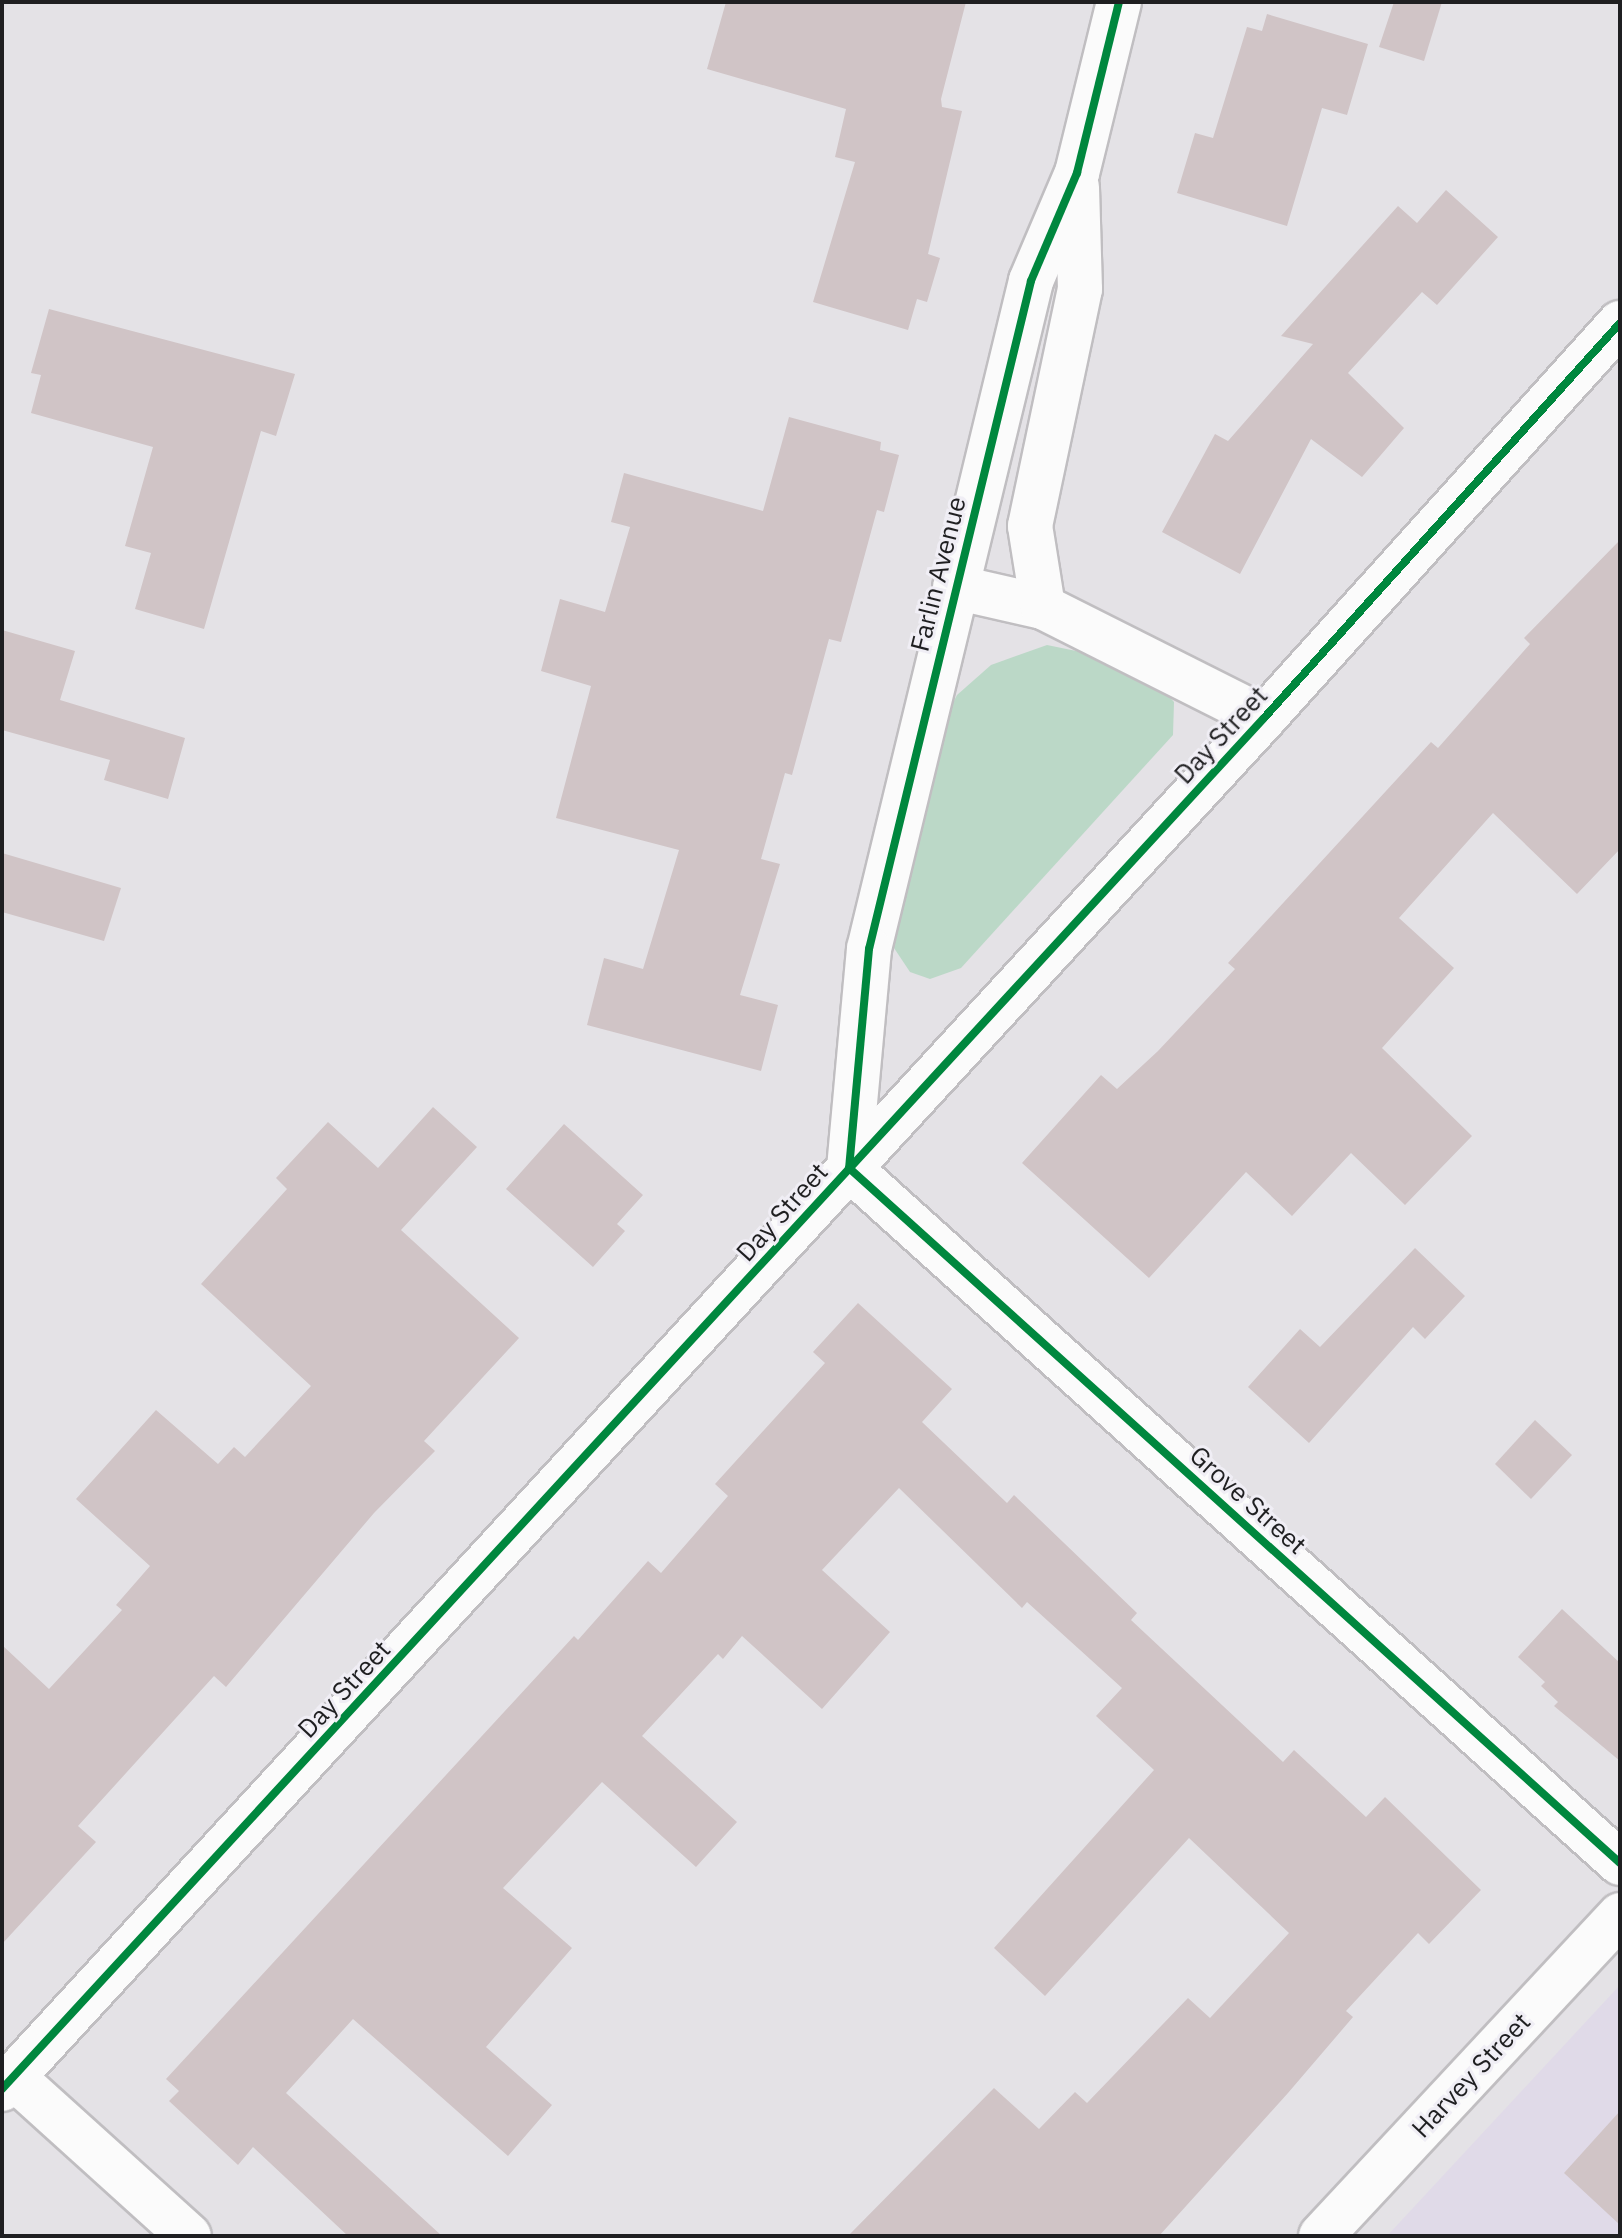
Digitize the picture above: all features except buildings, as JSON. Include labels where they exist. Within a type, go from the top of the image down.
[{"type":"street","name":"Farlin Avenue","points":[[849,1168],[869,949],[1031,281],[1077,173],[1119,2]]},
{"type":"street","name":"Farlin Avenue","points":[[1043,607],[1030,526],[1080,289],[1077,173]]},
{"type":"street","name":"Day Street","points":[[8,2083],[1264,718],[1620,323]]},
{"type":"street","points":[[955,587],[1043,607],[1264,718]]},
{"type":"street","name":"Grove Street","points":[[849,1168],[1620,1863]]},
{"type":"street","name":"Harvey Street","points":[[1321,2236],[1620,1915]]},
{"type":"street","points":[[8,2083],[189,2236]]},
{"type":"shaded area","points":[[1620,1985],[1620,2236],[1387,2236]]},
{"type":"green space","points":[[1047,645],[1086,653],[1163,690],[1174,702],[1173,735],[961,968],[930,979],[910,972],[894,948],[895,932],[948,712],[957,695],[991,665]]},
{"type":"cycle path","points":[[1119,2],[1077,173],[1031,281],[869,949],[849,1168],[1620,1863]]},
{"type":"cycle path","points":[[2,2089],[1264,718],[1620,323]]}]
